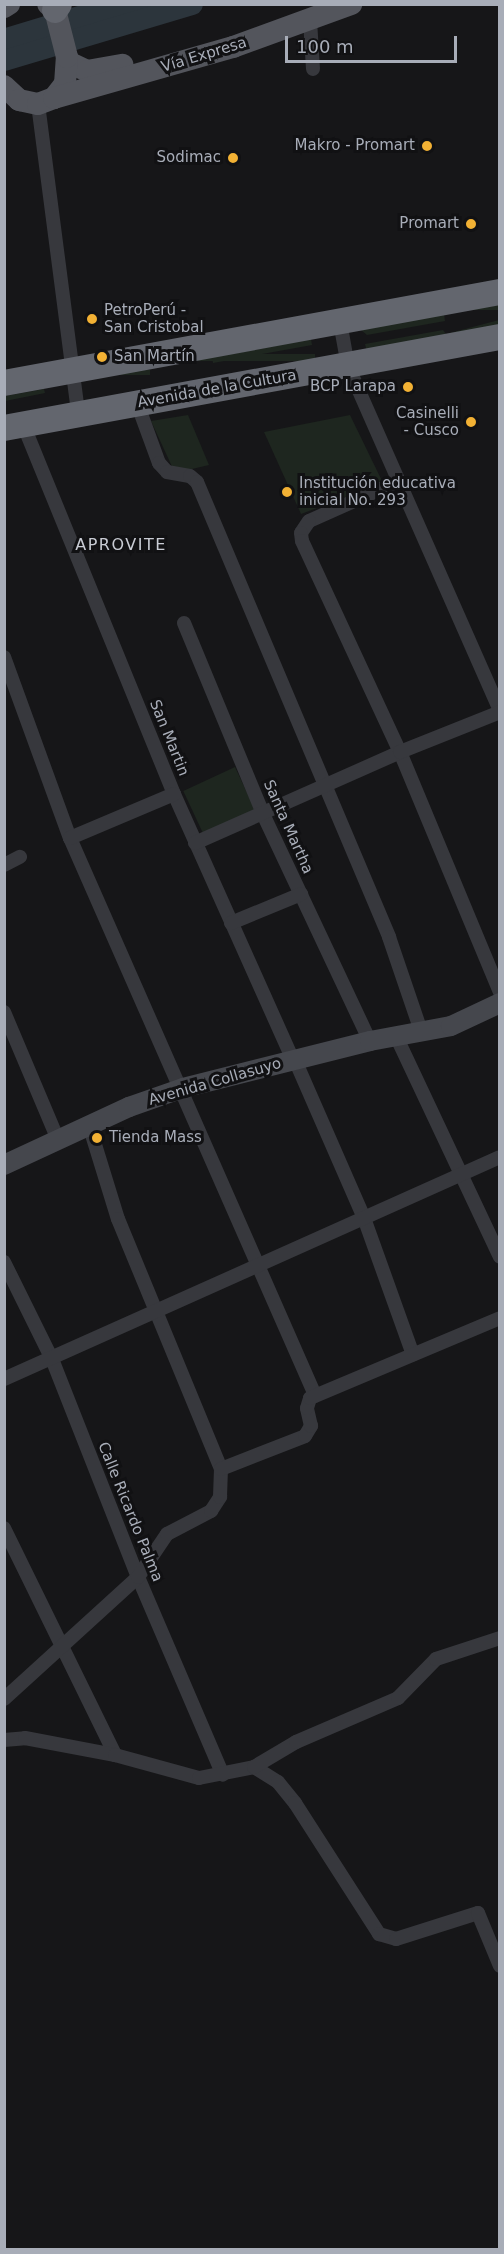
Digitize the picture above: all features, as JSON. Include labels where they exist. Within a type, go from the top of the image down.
[{"type":"highway","points":[[4,383],[500,292]]},
{"type":"highway","name":"Avenida de la Cultura","points":[[14,426],[500,337]]},
{"type":"main road","points":[[4,7],[9,4]]},
{"type":"main road","name":"Vía Expresa","points":[[67,60],[87,71],[105,69],[237,32],[351,4]]},
{"type":"main road","points":[[4,86],[11,94],[41,102],[68,77],[67,60],[54,8]]},
{"type":"main road","name":"Vía Expresa","points":[[4,111],[233,47],[313,13]]},
{"type":"street","points":[[313,13],[313,69]]},
{"type":"street","points":[[41,102],[71,370],[78,413]]},
{"type":"street","points":[[195,843],[400,752],[500,711],[348,366],[340,322]]},
{"type":"street","points":[[137,403],[159,463],[167,472],[190,476],[197,482],[428,1029]]},
{"type":"street","name":"San Martin","points":[[14,426],[195,843],[364,1218],[413,1355]]},
{"type":"street","points":[[399,481],[309,521],[301,533],[400,752],[500,993]]},
{"type":"street","name":"Santa Martha","points":[[184,623],[263,813],[370,1041]]},
{"type":"street","points":[[4,657],[70,838],[183,1088],[257,1267],[315,1395]]},
{"type":"street","points":[[70,838],[174,794]]},
{"type":"street","points":[[4,865],[20,857]]},
{"type":"street","points":[[231,923],[301,894]]},
{"type":"street","name":"Avenida Collasuyo","points":[[428,1029],[500,993]]},
{"type":"street","name":"Avenida Collasuyo","points":[[4,1165],[88,1125],[183,1088],[370,1041],[451,1026],[500,1004]]},
{"type":"street","points":[[4,1012],[58,1140]]},
{"type":"street","points":[[396,1036],[500,1257]]},
{"type":"street","points":[[4,1699],[62,1650],[138,1578],[167,1534],[217,1504],[221,1469],[118,1219],[88,1125]]},
{"type":"street","points":[[4,1379],[500,1157]]},
{"type":"street","name":"Calle Ricardo Palma","points":[[4,1262],[52,1359],[138,1578],[223,1775]]},
{"type":"street","points":[[221,1469],[305,1436],[311,1426],[307,1403],[315,1395],[500,1318]]},
{"type":"street","points":[[4,1528],[115,1755]]},
{"type":"street","points":[[4,1740],[25,1738],[115,1755],[200,1778],[223,1775],[254,1767],[296,1742],[398,1698],[436,1659],[500,1638]]},
{"type":"street","points":[[254,1767],[278,1782],[295,1803],[379,1934],[396,1938],[478,1913],[500,1966]]},
{"type":"shaded area","points":[[81,5],[192,5],[5,60],[5,28]]},
{"type":"shaded area","points":[[467,304],[499,304],[499,310],[467,310]]},
{"type":"shaded area","points":[[444,314],[445,321],[367,335],[361,330]]},
{"type":"shaded area","points":[[499,320],[499,327],[367,352],[365,344],[443,330],[446,334]]},
{"type":"shaded area","points":[[311,339],[312,345],[213,363],[212,358]]},
{"type":"shaded area","points":[[97,354],[315,354],[315,361],[97,361]]},
{"type":"shaded area","points":[[95,370],[150,370],[150,375],[95,375]]},
{"type":"shaded area","points":[[44,389],[45,393],[5,401],[5,396]]},
{"type":"shaded area","points":[[188,415],[209,465],[175,473],[151,421]]},
{"type":"shaded area","points":[[350,415],[383,483],[301,514],[264,432]]},
{"type":"shaded area","points":[[235,767],[255,810],[203,834],[183,791]]},
{"type":"waterway","points":[[4,60],[192,4]]},
{"type":"place","name":"Makro - Promart","points":[[427,146]]},
{"type":"place","name":"Sodimac","points":[[233,158]]},
{"type":"place","name":"Promart","points":[[471,224]]},
{"type":"place","name":"PetroPerú - San Cristobal","points":[[92,319]]},
{"type":"place","name":"San Martín","points":[[102,357]]},
{"type":"place","name":"BCP Larapa","points":[[408,387]]},
{"type":"place","name":"Casinelli - Cusco","points":[[471,422]]},
{"type":"place","name":"Institución educativa inicial No. 293","points":[[287,492]]},
{"type":"place","name":"Tienda Mass","points":[[97,1138]]},
{"type":"district","name":"APROVITE","points":[[121,545]]}]
